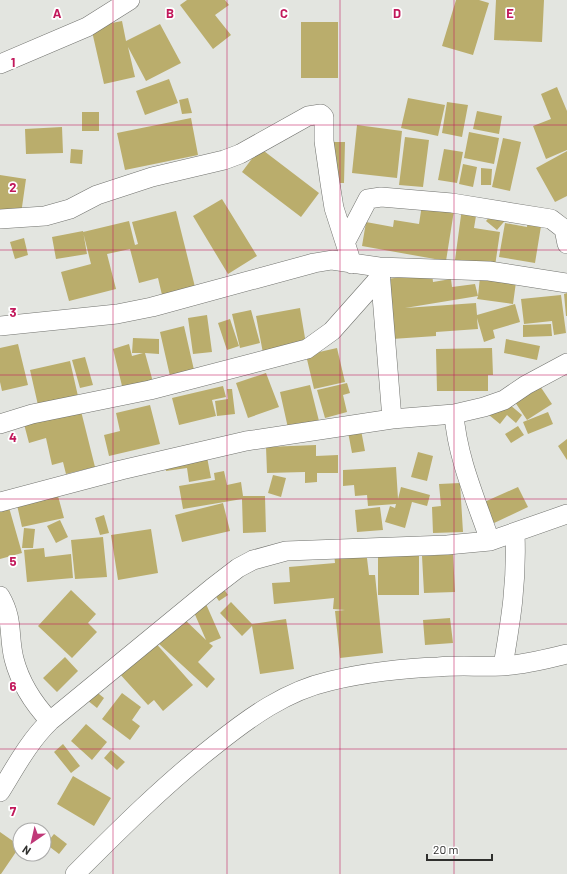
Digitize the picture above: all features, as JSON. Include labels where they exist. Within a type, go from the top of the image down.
[{"type":"street","points":[[0,64],[87,27],[130,0]]},
{"type":"street","points":[[0,219],[51,214],[70,209],[97,195],[152,177],[224,160],[240,154],[308,116],[321,114],[324,117],[324,142],[334,208],[346,241],[352,264]]},
{"type":"street","points":[[346,241],[368,199],[381,197],[452,203],[551,219],[564,229],[567,244]]},
{"type":"street","points":[[0,326],[145,309],[194,297],[314,263],[332,260],[380,272],[489,272],[567,283]]},
{"type":"street","points":[[380,272],[392,419]]},
{"type":"street","points":[[0,424],[32,414],[150,390],[307,349],[332,331],[380,272]]},
{"type":"street","points":[[0,502],[121,470],[246,441],[392,419],[454,414],[484,407],[504,400],[526,385],[567,363]]},
{"type":"street","points":[[454,414],[457,434],[466,469],[490,541]]},
{"type":"street","points":[[0,792],[5,774],[50,721],[212,588],[238,568],[253,560],[286,551],[447,545],[490,541],[515,534],[567,514]]},
{"type":"street","points":[[503,666],[514,601],[516,569],[515,534]]},
{"type":"street","points":[[0,596],[9,614],[14,659],[19,673],[32,700],[50,721]]},
{"type":"street","points":[[75,874],[123,825],[180,772],[249,718],[290,694],[330,681],[381,673],[438,666],[503,666],[543,660],[567,654]]},
{"type":"building","points":[[187,0],[225,0],[229,5],[215,15],[231,35],[213,49],[180,5]]},
{"type":"building","points":[[456,0],[479,0],[489,3],[473,55],[442,46]]},
{"type":"building","points":[[496,0],[544,0],[542,42],[494,40]]},
{"type":"building","points":[[122,21],[126,41],[160,24],[181,63],[146,81],[128,47],[135,77],[104,84],[91,27]]},
{"type":"building","points":[[301,22],[338,22],[338,78],[301,78]]},
{"type":"building","points":[[169,79],[178,103],[145,115],[136,91]]},
{"type":"building","points":[[557,87],[567,111],[567,150],[546,159],[533,126],[551,119],[541,94]]},
{"type":"building","points":[[188,98],[192,113],[182,114],[179,100]]},
{"type":"building","points":[[408,98],[445,105],[438,136],[401,128]]},
{"type":"building","points":[[447,102],[468,105],[462,137],[442,133]]},
{"type":"building","points":[[477,111],[502,116],[499,134],[473,129]]},
{"type":"building","points":[[82,112],[99,112],[99,131],[82,131]]},
{"type":"building","points":[[191,118],[198,155],[125,170],[117,133]]},
{"type":"building","points":[[357,125],[402,131],[397,178],[352,173]]},
{"type":"building","points":[[62,127],[63,153],[26,154],[25,129]]},
{"type":"building","points":[[469,132],[499,138],[494,164],[464,158]]},
{"type":"building","points":[[405,137],[429,140],[423,187],[399,185]]},
{"type":"building","points":[[503,138],[521,142],[510,191],[492,187]]},
{"type":"building","points":[[328,142],[345,142],[344,183],[327,183]]},
{"type":"building","points":[[260,148],[319,193],[301,217],[242,172]]},
{"type":"building","points":[[71,149],[83,150],[82,164],[70,163]]},
{"type":"building","points":[[444,149],[463,152],[457,183],[438,180]]},
{"type":"building","points":[[567,151],[567,196],[555,202],[536,168]]},
{"type":"building","points":[[463,164],[477,167],[473,187],[459,184]]},
{"type":"building","points":[[481,168],[492,169],[491,185],[481,185]]},
{"type":"building","points":[[0,175],[26,179],[20,221],[0,218]]},
{"type":"building","points":[[424,192],[456,198],[446,261],[362,246],[366,222],[393,227],[394,220],[419,224]]},
{"type":"building","points":[[222,199],[257,256],[228,274],[193,216]]},
{"type":"building","points":[[462,208],[477,210],[474,228],[500,232],[495,266],[455,260]]},
{"type":"building","points":[[497,208],[508,217],[497,230],[486,221]]},
{"type":"building","points":[[176,211],[195,287],[162,295],[158,278],[139,283],[130,249],[107,254],[116,289],[69,301],[61,272],[91,264],[83,232],[129,221],[135,245],[138,244],[132,222]]},
{"type":"building","points":[[528,218],[542,220],[535,263],[499,257],[505,223],[527,227]]},
{"type":"building","points":[[83,231],[87,254],[56,259],[52,237]]},
{"type":"building","points":[[24,238],[28,255],[15,259],[10,242]]},
{"type":"building","points":[[432,272],[433,282],[451,279],[452,287],[475,284],[478,296],[405,308],[476,303],[477,315],[515,304],[520,322],[493,330],[495,338],[484,342],[477,318],[478,329],[436,332],[436,336],[392,339],[390,309],[393,309],[388,279]]},
{"type":"building","points":[[480,277],[516,282],[513,304],[477,299]]},
{"type":"building","points":[[567,293],[567,316],[566,316],[564,294]]},
{"type":"building","points":[[561,295],[566,333],[554,335],[552,321],[524,324],[521,299]]},
{"type":"building","points":[[300,308],[306,344],[263,353],[256,316]]},
{"type":"building","points":[[251,310],[260,343],[240,348],[232,314]]},
{"type":"building","points":[[207,315],[212,352],[193,354],[188,318]]},
{"type":"building","points":[[230,319],[239,346],[227,350],[218,323]]},
{"type":"building","points":[[551,324],[552,336],[523,337],[523,325]]},
{"type":"building","points":[[184,326],[194,370],[170,376],[160,332]]},
{"type":"building","points":[[133,338],[159,339],[159,354],[145,353],[153,382],[123,390],[113,349],[129,344],[132,356],[143,353],[132,353]]},
{"type":"building","points":[[506,339],[540,346],[537,360],[504,353]]},
{"type":"building","points":[[18,344],[28,385],[2,391],[0,382],[0,348]]},
{"type":"building","points":[[337,348],[345,382],[314,389],[306,355]]},
{"type":"building","points":[[492,348],[493,375],[488,375],[488,391],[437,391],[436,349]]},
{"type":"building","points":[[85,357],[93,385],[80,388],[72,360]]},
{"type":"building","points":[[70,361],[80,405],[40,414],[30,370]]},
{"type":"building","points":[[266,373],[279,407],[248,418],[236,383]]},
{"type":"building","points":[[532,374],[552,404],[527,420],[513,399]]},
{"type":"building","points":[[347,383],[350,393],[343,395],[347,412],[325,418],[317,390]]},
{"type":"building","points":[[310,385],[319,421],[288,428],[280,392]]},
{"type":"building","points":[[223,386],[226,397],[212,400],[216,416],[179,425],[172,398]]},
{"type":"building","points":[[227,389],[232,389],[235,414],[217,416],[215,401],[228,399]]},
{"type":"building","points":[[503,399],[522,415],[516,423],[507,415],[500,424],[489,415]]},
{"type":"building","points":[[150,405],[160,444],[109,456],[104,435],[120,431],[116,413]]},
{"type":"building","points":[[81,411],[95,467],[66,474],[63,462],[52,465],[46,438],[29,443],[24,424]]},
{"type":"building","points":[[548,412],[553,424],[528,434],[523,422]]},
{"type":"building","points":[[518,426],[524,435],[511,443],[505,434]]},
{"type":"building","points":[[361,430],[365,451],[352,453],[348,432]]},
{"type":"building","points":[[567,439],[567,460],[558,446]]},
{"type":"building","points":[[316,445],[316,456],[338,455],[338,473],[317,473],[317,482],[305,483],[305,472],[267,473],[266,447]]},
{"type":"building","points":[[418,452],[433,456],[427,481],[411,477]]},
{"type":"building","points":[[207,457],[211,478],[189,482],[187,468],[166,471],[165,463]]},
{"type":"building","points":[[396,467],[398,499],[401,487],[430,495],[427,506],[412,502],[405,528],[385,522],[390,506],[395,508],[396,504],[368,506],[367,495],[355,496],[354,485],[343,486],[343,470]]},
{"type":"building","points":[[224,471],[227,485],[241,482],[243,496],[265,496],[266,532],[243,533],[242,499],[183,509],[179,486],[215,480],[214,473]]},
{"type":"building","points":[[273,475],[286,478],[281,497],[268,493]]},
{"type":"building","points":[[460,483],[463,532],[433,533],[432,507],[441,506],[439,484]]},
{"type":"building","points":[[518,487],[528,507],[492,524],[482,503]]},
{"type":"building","points":[[58,496],[64,518],[22,527],[17,505]]},
{"type":"building","points":[[223,503],[230,531],[182,542],[175,515]]},
{"type":"building","points":[[8,504],[22,553],[0,559],[0,506]]},
{"type":"building","points":[[380,507],[383,530],[357,532],[355,510]]},
{"type":"building","points":[[104,515],[109,533],[100,535],[95,518]]},
{"type":"building","points":[[60,520],[68,537],[56,543],[47,526]]},
{"type":"building","points":[[24,528],[35,529],[33,548],[22,548]]},
{"type":"building","points":[[151,529],[158,573],[118,580],[111,535]]},
{"type":"building","points":[[103,537],[107,577],[75,579],[71,540]]},
{"type":"building","points":[[44,548],[45,557],[71,554],[73,578],[27,582],[24,550]]},
{"type":"building","points":[[366,550],[369,575],[375,575],[383,653],[340,658],[335,611],[345,610],[333,609],[334,598],[274,604],[272,583],[290,582],[289,567],[335,563],[334,553]]},
{"type":"building","points":[[419,553],[419,595],[378,595],[378,554]]},
{"type":"building","points":[[453,554],[455,592],[424,593],[422,556]]},
{"type":"building","points":[[219,582],[228,595],[219,601],[210,588]]},
{"type":"building","points":[[71,590],[96,614],[88,623],[97,632],[72,658],[38,626]]},
{"type":"building","points":[[231,602],[252,624],[286,619],[294,669],[260,674],[252,626],[242,636],[220,613]]},
{"type":"building","points":[[206,604],[221,638],[209,643],[213,646],[198,662],[215,679],[207,688],[158,643],[182,617],[206,640],[193,610]]},
{"type":"building","points":[[450,618],[453,643],[425,645],[423,620]]},
{"type":"building","points":[[153,640],[193,685],[163,711],[154,700],[148,705],[118,672]]},
{"type":"building","points":[[65,657],[78,671],[57,692],[43,678]]},
{"type":"building","points":[[94,690],[104,698],[97,708],[87,700]]},
{"type":"building","points":[[122,693],[141,707],[132,720],[140,726],[130,740],[102,719]]},
{"type":"building","points":[[86,724],[107,742],[92,760],[71,741]]},
{"type":"building","points":[[63,744],[80,766],[71,773],[54,752]]},
{"type":"building","points":[[111,750],[125,762],[117,770],[104,758]]},
{"type":"building","points":[[73,776],[111,798],[94,826],[57,804]]},
{"type":"building","points":[[0,832],[12,840],[12,858],[0,874]]},
{"type":"building","points":[[54,834],[67,844],[59,854],[52,849],[52,836]]}]
